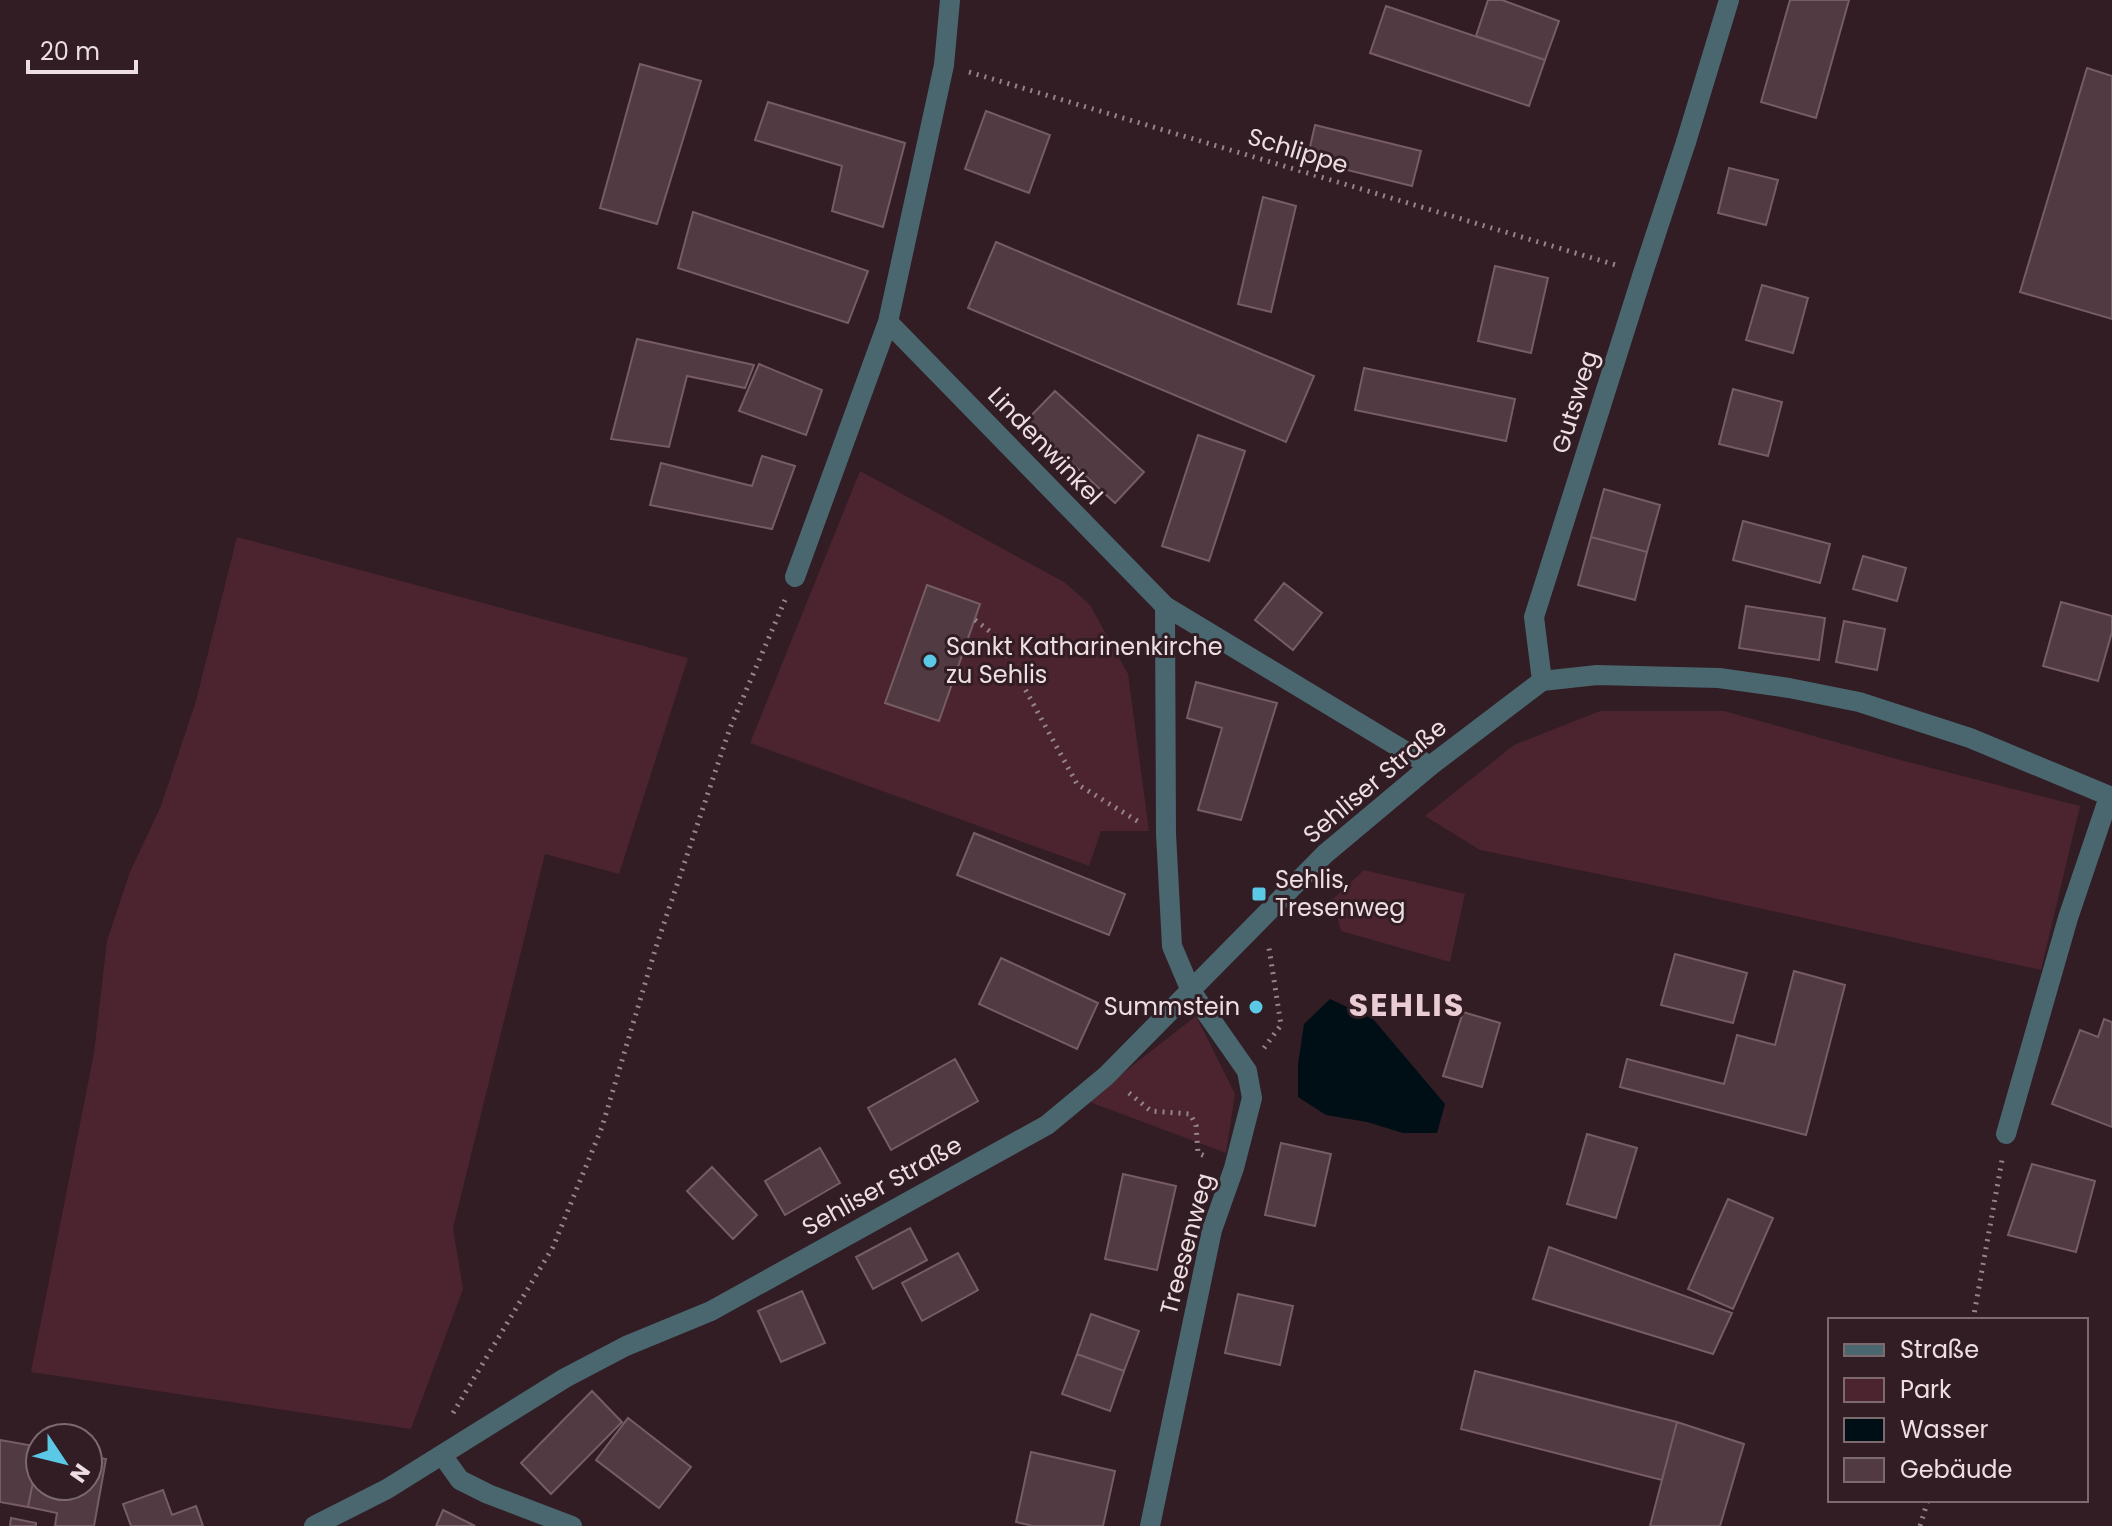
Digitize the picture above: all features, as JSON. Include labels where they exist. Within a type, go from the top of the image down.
[{"type":"street","points":[[795,577],[888,322],[944,65],[950,0]]},
{"type":"street","name":"Gutsweg","points":[[1542,681],[1534,617],[1729,0]]},
{"type":"street","name":"Lindenwinkel","points":[[888,322],[1165,606],[1430,766]]},
{"type":"street","points":[[1165,606],[1166,834],[1172,946],[1191,991],[1247,1071]]},
{"type":"street","points":[[1542,681],[1597,675],[1719,678],[1859,702],[1970,738],[2110,797],[2068,918],[2006,1134]]},
{"type":"street","name":"Sehliser Straße","points":[[314,1526],[387,1489],[565,1378],[626,1346],[711,1311],[1047,1125],[1106,1076],[1325,854],[1430,766],[1542,681]]},
{"type":"street","name":"Treesenweg","points":[[1150,1526],[1212,1230],[1234,1168],[1252,1098],[1247,1071]]},
{"type":"street","points":[[442,1455],[460,1480],[572,1526]]},
{"type":"path","name":"Schlippe","points":[[944,65],[1643,273]]},
{"type":"path","points":[[442,1455],[442,1433],[553,1247],[602,1127],[656,947],[730,728],[795,577]]},
{"type":"path","points":[[975,620],[996,636],[1077,784],[1133,819],[1166,834]]},
{"type":"path","points":[[1247,1071],[1281,1025],[1264,917]]},
{"type":"path","points":[[1106,1076],[1151,1111],[1190,1114],[1196,1125],[1198,1153],[1234,1168]]},
{"type":"path","points":[[1973,1318],[2006,1134]]},
{"type":"path","points":[[1920,1526],[1927,1502]]},
{"type":"green space","points":[[860,471],[1064,582],[1090,605],[1128,674],[1149,831],[1101,831],[1089,866],[750,743]]},
{"type":"green space","points":[[237,537],[688,658],[619,874],[545,854],[453,1228],[463,1289],[411,1429],[31,1372],[94,1053],[107,941],[130,872],[161,806],[196,701]]},
{"type":"green space","points":[[1600,711],[1724,711],[2080,806],[2041,970],[1480,850],[1425,816],[1514,745]]},
{"type":"green space","points":[[1364,870],[1465,894],[1450,962],[1341,931],[1333,899]]},
{"type":"green space","points":[[1196,1016],[1235,1094],[1226,1153],[1087,1101]]},
{"type":"water","points":[[1330,999],[1373,1019],[1445,1104],[1437,1133],[1403,1133],[1367,1122],[1326,1115],[1298,1097],[1298,1064],[1304,1024]]},
{"type":"building","points":[[1488,0],[1502,0],[1559,21],[1545,60],[1476,36]]},
{"type":"building","points":[[1790,0],[1849,0],[1816,118],[1761,102]]},
{"type":"building","points":[[1386,6],[1545,60],[1529,106],[1370,53]]},
{"type":"building","points":[[640,64],[701,81],[657,224],[600,208]]},
{"type":"building","points":[[2087,68],[2112,76],[2112,319],[2020,292]]},
{"type":"building","points":[[768,102],[905,143],[883,227],[832,211],[842,166],[755,140]]},
{"type":"building","points":[[986,111],[1050,135],[1029,193],[965,169]]},
{"type":"building","points":[[1315,125],[1421,151],[1412,186],[1307,160]]},
{"type":"building","points":[[1729,168],[1778,180],[1766,225],[1718,213]]},
{"type":"building","points":[[1263,197],[1296,206],[1271,312],[1238,304]]},
{"type":"building","points":[[693,212],[868,271],[848,323],[678,268]]},
{"type":"building","points":[[996,242],[1314,376],[1286,442],[968,308]]},
{"type":"building","points":[[1495,266],[1548,278],[1531,353],[1478,341]]},
{"type":"building","points":[[1762,285],[1808,298],[1793,353],[1746,340]]},
{"type":"building","points":[[637,339],[754,365],[745,388],[687,376],[669,447],[611,439]]},
{"type":"building","points":[[759,364],[822,390],[806,435],[739,411]]},
{"type":"building","points":[[1364,368],[1515,399],[1506,441],[1355,410]]},
{"type":"building","points":[[1733,389],[1782,402],[1768,456],[1719,444]]},
{"type":"building","points":[[1055,391],[1144,472],[1115,503],[1026,421]]},
{"type":"building","points":[[1198,435],[1245,451],[1209,561],[1162,546]]},
{"type":"building","points":[[762,456],[795,466],[772,529],[650,505],[661,463],[752,486]]},
{"type":"building","points":[[1604,489],[1660,505],[1647,552],[1591,537]]},
{"type":"building","points":[[1743,521],[1830,544],[1820,583],[1733,560]]},
{"type":"building","points":[[1591,537],[1647,552],[1635,600],[1578,585]]},
{"type":"building","points":[[1863,556],[1906,568],[1897,601],[1853,589]]},
{"type":"building","points":[[1284,583],[1322,613],[1293,650],[1255,620]]},
{"type":"building","name":"Sankt Katharinenkirche zu Sehlis","points":[[927,585],[980,604],[939,721],[885,703]]},
{"type":"building","points":[[2061,602],[2112,616],[2112,632],[2098,681],[2043,666]]},
{"type":"building","points":[[1746,606],[1825,618],[1819,660],[1739,648]]},
{"type":"building","points":[[1844,621],[1885,629],[1877,670],[1836,662]]},
{"type":"building","points":[[1196,682],[1277,703],[1241,820],[1198,810],[1222,728],[1187,718]]},
{"type":"building","points":[[974,833],[1125,894],[1109,935],[957,875]]},
{"type":"building","points":[[1675,954],[1747,973],[1733,1023],[1661,1005]]},
{"type":"building","points":[[1001,958],[1098,1003],[1077,1049],[979,1004]]},
{"type":"building","points":[[1794,971],[1845,985],[1806,1135],[1620,1087],[1627,1059],[1724,1084],[1737,1035],[1775,1045]]},
{"type":"building","points":[[1463,1012],[1500,1023],[1482,1087],[1443,1076]]},
{"type":"building","points":[[2104,1019],[2112,1022],[2112,1127],[2052,1104],[2080,1030],[2098,1037]]},
{"type":"building","points":[[955,1059],[978,1101],[891,1150],[868,1108]]},
{"type":"building","points":[[1587,1134],[1637,1148],[1616,1218],[1567,1204]]},
{"type":"building","points":[[1281,1143],[1331,1154],[1315,1226],[1265,1215]]},
{"type":"building","points":[[820,1148],[840,1183],[785,1215],[765,1181]]},
{"type":"building","points":[[2032,1164],[2095,1181],[2076,1252],[2008,1235]]},
{"type":"building","points":[[712,1167],[757,1215],[733,1239],[687,1191]]},
{"type":"building","points":[[1123,1174],[1176,1186],[1157,1270],[1105,1259]]},
{"type":"building","points":[[1728,1199],[1773,1218],[1733,1309],[1688,1289]]},
{"type":"building","points":[[910,1228],[927,1260],[873,1289],[856,1257]]},
{"type":"building","points":[[1549,1247],[1732,1313],[1713,1354],[1533,1299]]},
{"type":"building","points":[[958,1253],[978,1290],[922,1321],[902,1283]]},
{"type":"building","points":[[802,1291],[825,1343],[781,1362],[758,1311]]},
{"type":"building","points":[[1238,1294],[1293,1306],[1280,1365],[1225,1353]]},
{"type":"building","points":[[1091,1314],[1139,1331],[1124,1371],[1077,1354]]},
{"type":"building","points":[[1077,1354],[1124,1371],[1110,1411],[1062,1394]]},
{"type":"building","points":[[1475,1371],[1677,1422],[1662,1480],[1461,1429]]},
{"type":"building","points":[[592,1391],[622,1422],[551,1494],[521,1463]]},
{"type":"building","points":[[628,1418],[691,1467],[659,1508],[596,1460]]},
{"type":"building","points":[[1677,1422],[1744,1444],[1720,1526],[1650,1526]]},
{"type":"building","points":[[0,1440],[24,1444],[24,1502],[29,1502],[28,1507],[0,1502]]},
{"type":"building","points":[[1031,1452],[1115,1471],[1103,1526],[1033,1526],[1016,1522]]},
{"type":"building","points":[[163,1490],[172,1515],[196,1506],[203,1526],[131,1526],[123,1504]]},
{"type":"building","points":[[29,1502],[98,1502],[94,1526],[55,1526],[57,1513],[28,1507]]},
{"type":"building","points":[[443,1510],[475,1526],[436,1526]]},
{"type":"building","points":[[11,1518],[36,1523],[36,1526],[10,1526]]},
{"type":"place","name":"Sankt Katharinenkirche zu Sehlis","points":[[930,661]]},
{"type":"place","name":"Sehlis, Tresenweg","points":[[1259,894]]},
{"type":"place","name":"Summstein","points":[[1256,1007]]},
{"type":"district","name":"SEHLIS","points":[[1407,1005]]}]
